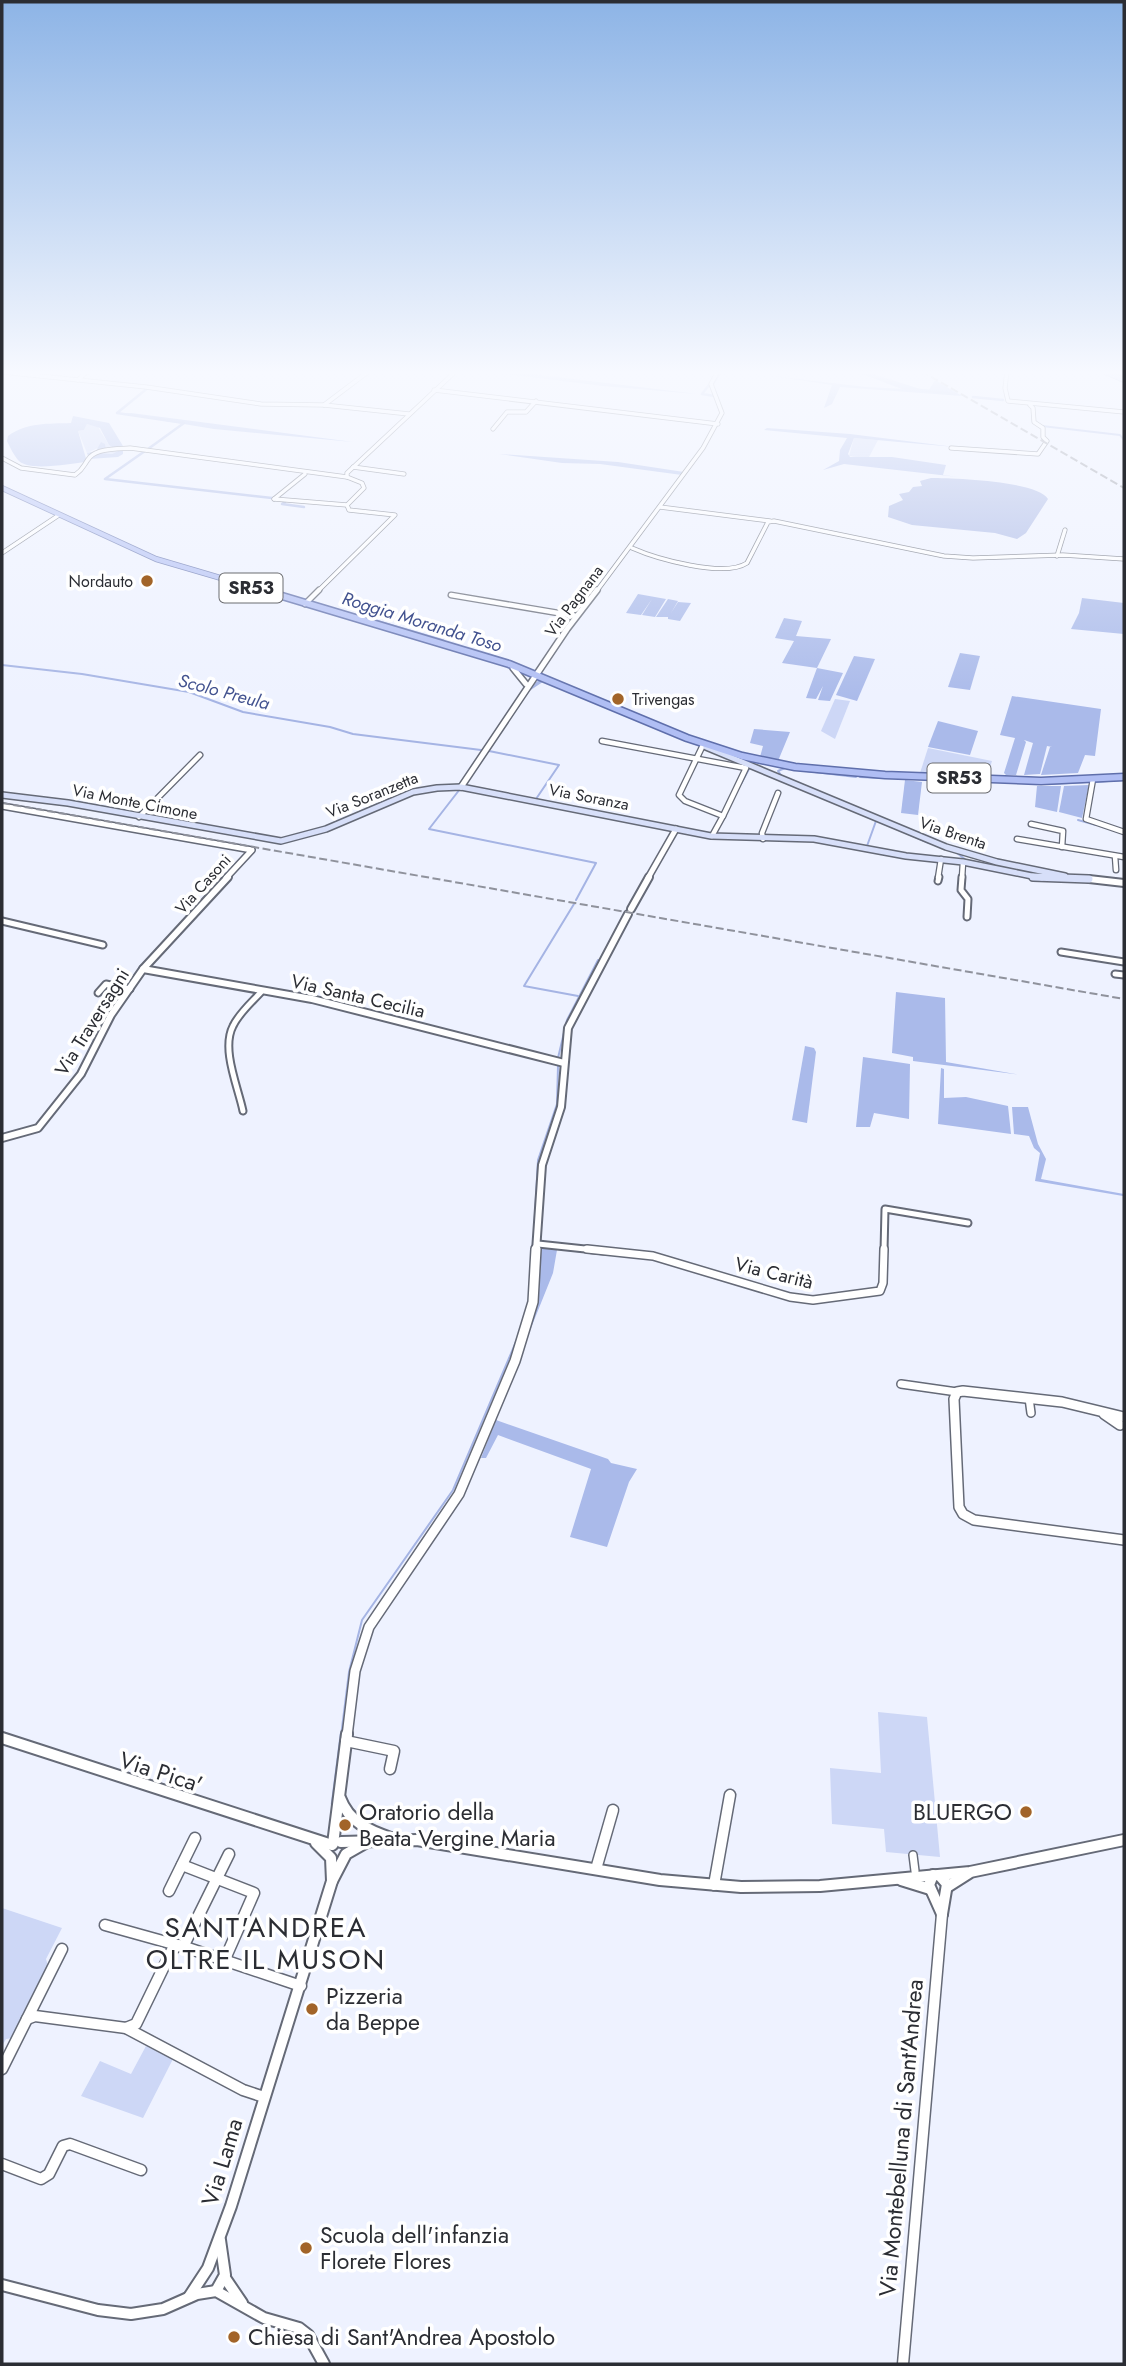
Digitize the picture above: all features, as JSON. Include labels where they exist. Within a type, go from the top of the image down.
[{"type":"main road","name":"Via Brenta","points":[[2,488],[156,559],[525,670],[581,693]]},
{"type":"main road","name":"Via Brenta","points":[[477,655],[562,684],[703,745],[771,768],[781,778],[961,852],[1020,868],[1089,879]]},
{"type":"main road","name":"SR53","points":[[687,738],[771,768],[795,767],[913,776],[1041,781],[1124,777]]},
{"type":"main road","name":"Via Soranzetta","points":[[262,840],[300,838],[408,793],[430,787],[461,787]]},
{"type":"main road","name":"Via Soranza","points":[[461,787],[712,836],[814,839],[963,862],[1047,879],[1089,879]]},
{"type":"main road","name":"Via Monte Cimone","points":[[2,795],[262,840]]},
{"type":"street","points":[[296,481],[274,499],[347,505],[365,487],[358,481]]},
{"type":"street","name":"Via Pagnana","points":[[535,675],[678,481]]},
{"type":"street","points":[[305,604],[394,515],[349,510],[347,505]]},
{"type":"street","points":[[660,507],[818,528],[881,544],[962,558],[1088,554],[1124,559]]},
{"type":"street","points":[[2,553],[60,515]]},
{"type":"street","points":[[630,549],[700,564],[738,567],[750,561],[770,521]]},
{"type":"street","points":[[1057,556],[1065,530]]},
{"type":"street","points":[[451,595],[576,616]]},
{"type":"street","points":[[510,667],[526,686]]},
{"type":"street","points":[[461,787],[535,675]]},
{"type":"street","points":[[625,719],[635,716]]},
{"type":"street","points":[[602,741],[746,768],[712,836]]},
{"type":"street","points":[[703,745],[681,789],[680,798],[723,816]]},
{"type":"street","points":[[139,817],[200,755]]},
{"type":"street","points":[[1093,779],[1086,819],[1124,832]]},
{"type":"street","points":[[763,839],[762,833],[779,793]]},
{"type":"street","name":"Via Casoni","points":[[2,806],[251,849],[143,969]]},
{"type":"street","points":[[1062,847],[1064,823]]},
{"type":"street","points":[[1031,824],[1063,831]]},
{"type":"street","name":"Via Lama","points":[[332,1881],[334,1847],[331,1838],[335,1825],[355,1671],[369,1626],[459,1494],[515,1361],[531,1311],[542,1165],[560,1115],[566,1038],[573,1015],[676,829]]},
{"type":"street","points":[[1017,839],[1124,857]]},
{"type":"street","points":[[1115,856],[1116,870]]},
{"type":"street","points":[[938,881],[941,859]]},
{"type":"street","points":[[963,862],[961,890],[968,899],[967,918]]},
{"type":"street","name":"Via Brenta","points":[[1089,879],[1124,883]]},
{"type":"street","points":[[2,921],[103,945]]},
{"type":"street","points":[[1061,951],[1124,962]]},
{"type":"street","name":"Via Traversagni","points":[[2,1138],[38,1128],[81,1074],[111,1015],[143,969]]},
{"type":"street","name":"Via Santa Cecilia","points":[[143,969],[312,999],[564,1063]]},
{"type":"street","points":[[1115,974],[1124,975]]},
{"type":"street","points":[[98,993],[106,984],[130,989]]},
{"type":"street","points":[[243,1111],[230,1054],[229,1036],[234,1023],[261,992]]},
{"type":"street","name":"Via Carità","points":[[538,1244],[653,1256],[790,1297],[813,1300],[880,1291],[883,1283],[885,1209],[968,1223]]},
{"type":"street","points":[[901,1384],[1062,1402],[1100,1412],[1123,1423]]},
{"type":"street","points":[[957,1392],[954,1399],[959,1507],[963,1514],[974,1520],[1124,1540]]},
{"type":"street","points":[[1030,1398],[1031,1413]]},
{"type":"street","name":"Via Pica'","points":[[2,1738],[334,1847]]},
{"type":"street","points":[[346,1741],[394,1751],[390,1769]]},
{"type":"street","points":[[339,1794],[346,1813],[358,1824],[401,1840]]},
{"type":"street","points":[[714,1887],[730,1796]]},
{"type":"street","points":[[596,1869],[613,1810]]},
{"type":"street","points":[[169,1891],[195,1838]]},
{"type":"street","points":[[334,1847],[401,1840],[438,1843],[714,1887],[820,1886],[970,1872],[1124,1840]]},
{"type":"street","points":[[334,1847],[335,1860],[368,1842]]},
{"type":"street","points":[[334,1847],[346,1847],[344,1856]]},
{"type":"street","points":[[126,2028],[136,2024],[229,1854]]},
{"type":"street","points":[[913,1854],[915,1871]]},
{"type":"street","name":"Via Lama","points":[[189,2297],[206,2272],[219,2239],[332,1881],[344,1856]]},
{"type":"street","points":[[182,1865],[255,1895],[225,1959]]},
{"type":"street","points":[[897,1880],[940,1894],[970,1872]]},
{"type":"street","points":[[936,1875],[944,1879],[947,1889],[942,1914]]},
{"type":"street","points":[[936,1875],[929,1882],[942,1914]]},
{"type":"street","name":"Via Montebelluna di Sant'Andrea","points":[[903,2364],[942,1914]]},
{"type":"street","points":[[105,1925],[225,1959],[301,1986]]},
{"type":"street","points":[[2,2069],[62,1950]]},
{"type":"street","points":[[27,2019],[35,2016],[126,2028],[264,2097]]},
{"type":"street","points":[[2,2164],[41,2179],[49,2174],[62,2146],[70,2144],[141,2170]]},
{"type":"street","points":[[2,2285],[97,2310],[131,2314],[163,2309],[223,2286],[219,2239]]},
{"type":"street","points":[[242,2304],[218,2264],[206,2272],[204,2285],[212,2291],[242,2304],[264,2318],[309,2335],[324,2364]]},
{"type":"shaded area","points":[[920,481],[988,481],[1029,488],[1048,499],[1026,533],[1017,539],[995,533],[912,525],[888,517],[889,506],[903,500],[899,494],[922,486]]},
{"type":"shaded area","points":[[638,594],[666,599],[655,617],[642,615],[652,599],[641,615],[626,613]]},
{"type":"shaded area","points":[[1082,598],[1124,603],[1124,634],[1071,629],[1079,613]]},
{"type":"shaded area","points":[[668,599],[678,601],[671,613],[678,602],[691,603],[680,621],[656,617]]},
{"type":"shaded area","points":[[784,618],[802,621],[796,636],[831,639],[817,668],[782,663],[794,641],[775,638]]},
{"type":"shaded area","points":[[960,653],[980,656],[970,690],[948,687]]},
{"type":"shaded area","points":[[854,656],[875,659],[857,701],[836,695]]},
{"type":"shaded area","points":[[817,668],[843,673],[830,701],[818,700],[823,686],[816,699],[806,698]]},
{"type":"shaded area","points":[[1012,696],[1101,709],[1095,756],[1085,755],[1078,773],[1041,775],[1052,747],[1047,746],[1040,774],[1024,775],[1033,743],[1024,740],[1026,742],[1016,775],[1006,775],[1004,773],[1015,738],[1000,735]]},
{"type":"shaded area","points":[[835,699],[850,701],[835,739],[821,731]]},
{"type":"shaded area","points":[[938,721],[978,731],[970,755],[928,747]]},
{"type":"shaded area","points":[[754,729],[790,732],[778,761],[760,757],[763,746],[750,743]]},
{"type":"shaded area","points":[[928,748],[992,761],[988,774],[920,773]]},
{"type":"shaded area","points":[[905,780],[922,782],[918,815],[901,813]]},
{"type":"shaded area","points":[[1089,785],[1082,818],[1059,812],[1064,786]]},
{"type":"shaded area","points":[[1037,786],[1061,786],[1057,812],[1035,807]]},
{"type":"shaded area","points":[[896,992],[945,998],[946,1062],[1021,1075],[913,1061],[913,1057],[892,1053]]},
{"type":"shaded area","points":[[805,1046],[814,1048],[816,1052],[807,1123],[792,1120]]},
{"type":"shaded area","points":[[863,1057],[910,1064],[909,1119],[874,1113],[870,1127],[856,1127]]},
{"type":"shaded area","points":[[941,1068],[944,1069],[944,1098],[966,1097],[1008,1106],[1011,1134],[938,1124]]},
{"type":"shaded area","points":[[1012,1107],[1028,1107],[1038,1144],[1046,1159],[1041,1179],[1124,1194],[1124,1213],[1123,1196],[1035,1181],[1040,1153],[1034,1148],[1029,1136],[1014,1134]]},
{"type":"shaded area","points":[[541,1247],[585,1250],[585,1253],[557,1250],[553,1273],[529,1333],[539,1296]]},
{"type":"shaded area","points":[[496,1420],[608,1459],[611,1463],[637,1469],[629,1482],[607,1547],[570,1537],[591,1469],[498,1435],[486,1458],[481,1458]]},
{"type":"shaded area","points":[[878,1712],[927,1717],[940,1857],[886,1852],[884,1829],[832,1824],[830,1768],[881,1773]]},
{"type":"shaded area","points":[[2,1908],[62,1928],[46,1959],[48,1966],[13,2038],[6,2039],[2,2046]]},
{"type":"shaded area","points":[[146,2046],[173,2059],[143,2118],[81,2096],[100,2061],[131,2074]]},
{"type":"waterway","name":"Roggia Moranda Toso","points":[[126,481],[272,498]]},
{"type":"waterway","name":"Roggia Moranda Toso","points":[[285,502],[282,504],[304,507]]},
{"type":"waterway","points":[[227,577],[245,583]]},
{"type":"waterway","name":"Roggia Moranda Toso","points":[[375,621],[443,641]]},
{"type":"waterway","name":"Scolo Preula","points":[[2,665],[82,674],[189,692],[243,712],[330,727],[353,734],[481,750]]},
{"type":"waterway","name":"Roggia Moranda Toso","points":[[529,689],[541,681]]},
{"type":"waterway","points":[[489,751],[559,765],[536,799]]},
{"type":"waterway","points":[[741,784],[750,767]]},
{"type":"waterway","points":[[781,775],[778,771],[785,768]]},
{"type":"waterway","points":[[798,770],[856,777]]},
{"type":"waterway","points":[[860,777],[880,778]]},
{"type":"waterway","points":[[1094,782],[1123,780]]},
{"type":"waterway","points":[[1049,784],[1089,782]]},
{"type":"waterway","points":[[460,789],[429,829],[596,863],[576,900]]},
{"type":"waterway","points":[[1078,820],[1096,825]]},
{"type":"waterway","points":[[867,846],[876,821]]},
{"type":"waterway","points":[[904,832],[929,843]]},
{"type":"waterway","points":[[957,853],[966,860]]},
{"type":"waterway","points":[[574,904],[524,986],[578,996]]},
{"type":"waterway","points":[[558,1058],[567,1020],[598,960]]},
{"type":"waterway","points":[[534,1232],[538,1160],[557,1104],[558,1066]]},
{"type":"waterway","points":[[341,1736],[349,1672],[362,1620],[453,1490],[518,1337]]},
{"type":"waterway","points":[[332,1804],[341,1734]]},
{"type":"railway","points":[[1113,481],[1124,488]]},
{"type":"railway","points":[[2,803],[1124,999]]},
{"type":"place","name":"Nordauto","points":[[147,581]]},
{"type":"place","name":"Trivengas","points":[[618,699]]},
{"type":"place","name":"BLUERGO","points":[[1026,1812]]},
{"type":"place","name":"Oratorio della Beata Vergine Maria","points":[[345,1825]]},
{"type":"place","name":"Pizzeria da Beppe","points":[[312,2009]]},
{"type":"place","name":"Scuola dell'infanzia Florete Flores","points":[[306,2248]]},
{"type":"place","name":"Chiesa di Sant'Andrea Apostolo","points":[[234,2337]]},
{"type":"district","name":"SANT'ANDREA OLTRE IL MUSON","points":[[266,1943]]}]
